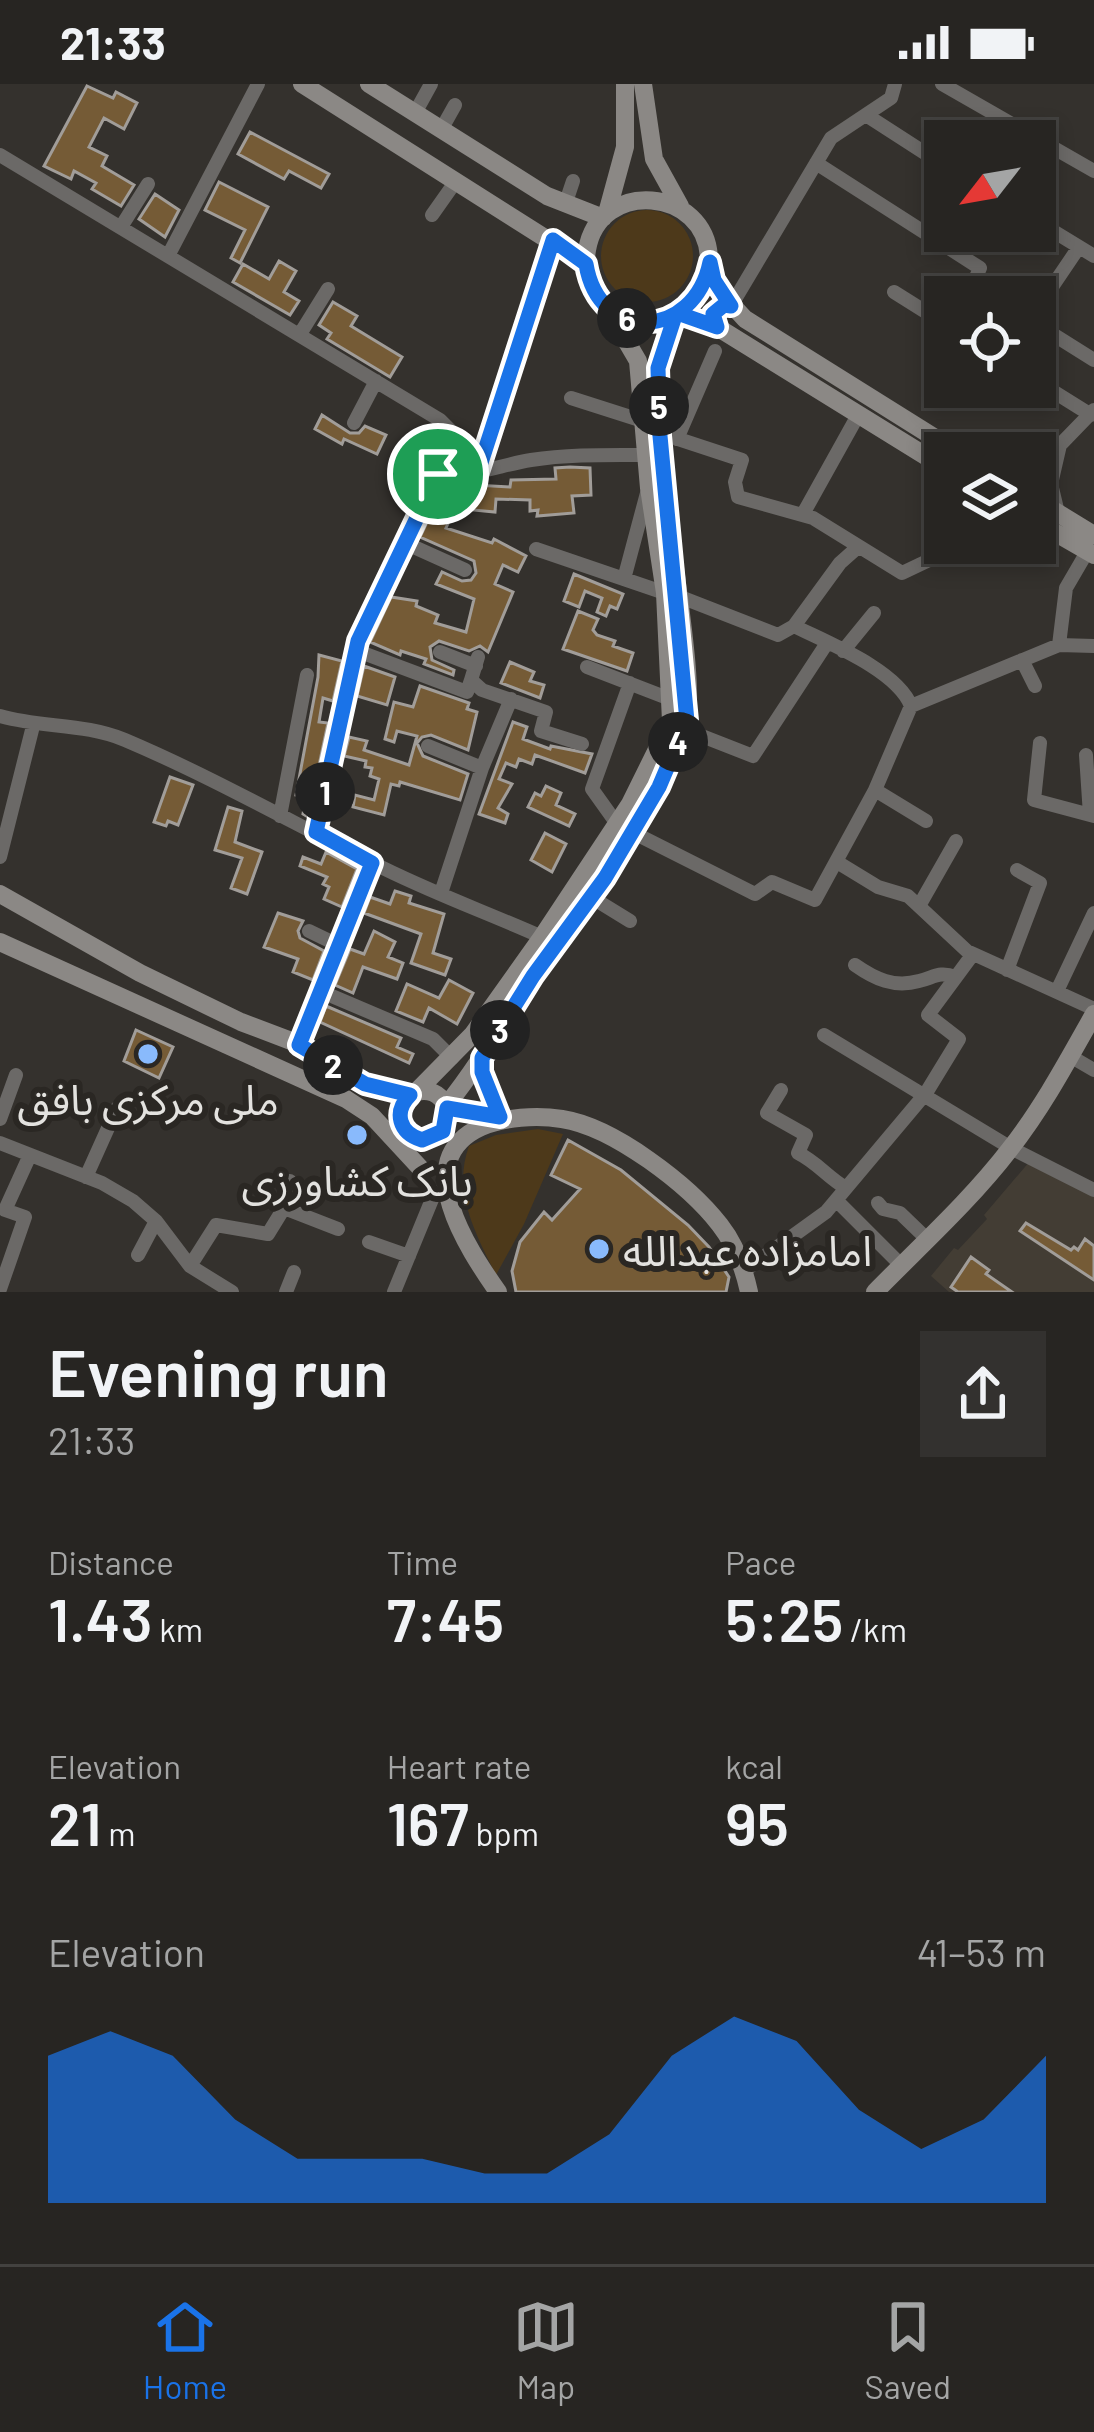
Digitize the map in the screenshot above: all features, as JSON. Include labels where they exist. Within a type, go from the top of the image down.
[{"type":"main road","points":[[302,84],[586,264]]},
{"type":"main road","points":[[369,84],[556,199],[605,216]]},
{"type":"main road","points":[[498,1292],[422,1171],[399,1116],[413,1094],[473,1034],[659,787],[684,729],[686,680],[649,488],[638,361],[588,279],[586,264],[587,245],[605,216],[622,167],[625,84]]},
{"type":"main road","points":[[643,84],[654,159],[683,210]]},
{"type":"main road","points":[[622,167],[636,173],[654,159]]},
{"type":"main road","points":[[605,216],[624,203],[644,198],[683,210],[698,224],[707,242],[714,280],[731,306],[771,338],[925,432]]},
{"type":"main road","points":[[534,230],[551,225],[557,213],[556,199]]},
{"type":"main road","points":[[660,357],[678,315],[706,283],[710,262]]},
{"type":"main road","points":[[604,304],[638,322],[678,315],[717,327],[924,456]]},
{"type":"main road","points":[[717,327],[713,314],[724,305],[731,306]]},
{"type":"main road","points":[[446,1107],[591,897],[671,721],[668,436],[660,357],[658,349],[645,342],[632,349]]},
{"type":"main road","points":[[1058,513],[1092,547]]},
{"type":"main road","points":[[1056,531],[1092,547]]},
{"type":"main road","points":[[0,893],[140,973],[299,1045],[365,1084],[436,1095],[446,1107],[447,1124],[437,1136],[422,1140],[303,1077],[0,942]]},
{"type":"main road","points":[[875,1292],[1011,1148],[1094,1012]]},
{"type":"main road","points":[[452,1058],[478,1065],[506,1118]]},
{"type":"main road","points":[[446,1107],[506,1118],[562,1119],[636,1152],[691,1195],[720,1225],[749,1284]]},
{"type":"main road","points":[[372,1116],[422,1171]]},
{"type":"main road","points":[[460,1232],[448,1198],[448,1160],[470,1133],[506,1118]]},
{"type":"street","points":[[168,256],[258,84]]},
{"type":"street","points":[[415,113],[431,84]]},
{"type":"street","points":[[731,306],[831,138],[891,98],[895,84]]},
{"type":"street","points":[[942,84],[1094,171]]},
{"type":"street","points":[[441,130],[454,105]]},
{"type":"street","points":[[866,115],[924,152]]},
{"type":"street","points":[[0,154],[307,338],[452,432],[438,474],[356,650],[316,832]]},
{"type":"street","points":[[816,163],[980,268],[977,276]]},
{"type":"street","points":[[432,215],[456,181]]},
{"type":"street","points":[[556,199],[573,182]]},
{"type":"street","points":[[121,227],[148,184]]},
{"type":"street","points":[[1056,233],[1094,256]]},
{"type":"street","points":[[478,472],[553,240]]},
{"type":"street","points":[[1056,281],[1079,247]]},
{"type":"street","points":[[307,338],[328,289]]},
{"type":"street","points":[[894,292],[924,311]]},
{"type":"street","points":[[1056,336],[1094,360]]},
{"type":"street","points":[[715,351],[668,436],[742,460],[735,482],[738,496],[803,514],[902,573],[924,563]]},
{"type":"street","points":[[354,423],[376,381]]},
{"type":"street","points":[[1056,392],[1092,412],[1056,448]]},
{"type":"street","points":[[571,398],[643,421]]},
{"type":"street","points":[[803,514],[857,416]]},
{"type":"street","points":[[1058,513],[1051,484],[1060,445]]},
{"type":"street","points":[[438,474],[456,476],[551,458],[646,455]]},
{"type":"street","points":[[624,579],[649,488]]},
{"type":"street","points":[[405,543],[465,569]]},
{"type":"street","points":[[1058,645],[1066,589],[1092,547]]},
{"type":"street","points":[[536,549],[778,635],[794,626],[840,562],[858,548]]},
{"type":"street","points":[[843,651],[874,613]]},
{"type":"street","points":[[630,683],[592,789],[625,828],[755,894],[772,882],[815,900],[875,790],[911,706],[906,693],[843,651],[794,626]]},
{"type":"street","points":[[684,729],[753,756],[827,643]]},
{"type":"street","points":[[911,706],[1058,645],[1094,646]]},
{"type":"street","points":[[356,650],[467,692],[475,668]]},
{"type":"street","points":[[440,652],[475,668],[482,690],[546,712],[541,730],[581,744]]},
{"type":"street","points":[[1022,660],[1035,686]]},
{"type":"street","points":[[587,667],[670,699]]},
{"type":"street","points":[[280,816],[307,675]]},
{"type":"street","points":[[441,893],[482,768],[511,699]]},
{"type":"street","points":[[0,716],[33,726],[74,725],[123,739],[372,863],[542,937]]},
{"type":"street","points":[[0,857],[33,726]]},
{"type":"street","points":[[1040,743],[1034,800],[1092,816],[1086,755]]},
{"type":"street","points":[[428,746],[482,768]]},
{"type":"street","points":[[875,790],[926,821]]},
{"type":"street","points":[[919,906],[956,842]]},
{"type":"street","points":[[837,862],[878,887],[908,896],[946,935],[973,954],[1094,1012]]},
{"type":"street","points":[[299,1045],[372,863]]},
{"type":"street","points":[[1007,970],[1040,883],[1017,871]]},
{"type":"street","points":[[591,897],[630,921]]},
{"type":"street","points":[[1057,991],[1094,913]]},
{"type":"street","points":[[309,931],[338,945]]},
{"type":"street","points":[[749,1284],[826,1212],[926,1093],[959,1040],[928,1016],[973,954]]},
{"type":"street","points":[[855,964],[887,984],[919,981],[933,974],[956,977]]},
{"type":"street","points":[[320,991],[433,1040],[452,1058]]},
{"type":"street","points":[[824,1035],[1011,1148],[1094,1190]]},
{"type":"street","points":[[1070,1056],[1094,1070]]},
{"type":"street","points":[[0,1119],[16,1075]]},
{"type":"street","points":[[781,1090],[766,1113],[806,1135],[798,1153],[820,1164],[901,1265]]},
{"type":"street","points":[[86,1177],[117,1108]]},
{"type":"street","points":[[0,1143],[134,1201],[156,1221],[190,1266],[232,1292]]},
{"type":"street","points":[[0,1289],[25,1217],[3,1210],[30,1155]]},
{"type":"street","points":[[284,1208],[290,1181]]},
{"type":"street","points":[[394,1292],[435,1192]]},
{"type":"street","points":[[878,1203],[900,1213],[928,1240]]},
{"type":"street","points":[[190,1266],[216,1226],[268,1234],[284,1208]]},
{"type":"street","points":[[284,1208],[338,1229]]},
{"type":"street","points":[[302,1236],[307,1217]]},
{"type":"street","points":[[138,1255],[156,1221]]},
{"type":"street","points":[[369,1242],[409,1256]]},
{"type":"street","points":[[286,1292],[294,1272]]},
{"type":"shaded area","points":[[647,210],[679,224],[693,256],[679,288],[647,302],[615,288],[601,256],[615,224]]},
{"type":"shaded area","points":[[538,1129],[563,1134],[496,1275],[474,1228],[465,1196],[464,1163],[469,1146],[496,1135]]},
{"type":"shaded area","points":[[1030,1161],[1094,1197],[1094,1292],[949,1292],[931,1276],[987,1219],[984,1215]]},
{"type":"building","points":[[87,86],[113,98],[116,92],[137,103],[124,129],[104,118],[89,147],[107,156],[102,166],[134,185],[121,206],[92,189],[96,183],[74,171],[71,179],[44,166]]},
{"type":"building","points":[[250,132],[329,174],[321,188],[289,171],[284,179],[238,154]]},
{"type":"building","points":[[219,182],[268,207],[240,263],[231,258],[245,230],[205,210]]},
{"type":"building","points":[[155,194],[179,210],[165,237],[139,219]]},
{"type":"building","points":[[279,261],[296,271],[284,292],[299,301],[290,315],[233,282],[243,264],[269,279]]},
{"type":"building","points":[[333,302],[357,316],[351,326],[402,357],[390,377],[327,339],[331,333],[319,325]]},
{"type":"building","points":[[322,415],[350,433],[359,433],[365,426],[386,435],[377,454],[344,439],[342,444],[315,429]]},
{"type":"building","points":[[555,468],[590,468],[591,495],[572,496],[574,513],[537,516],[538,510],[530,511],[530,500],[496,499],[495,512],[473,510],[475,485],[510,487],[511,480],[556,479]]},
{"type":"building","points":[[441,493],[468,503],[464,513],[454,510],[446,528],[492,543],[494,539],[526,556],[518,572],[503,565],[495,584],[513,592],[488,652],[480,646],[469,651],[439,641],[430,647],[432,660],[454,670],[453,675],[424,664],[426,659],[401,651],[400,655],[370,642],[391,597],[417,601],[416,606],[438,615],[435,623],[466,632],[474,599],[436,584],[442,572],[471,580],[476,573],[474,561],[420,537]]},
{"type":"building","points":[[574,574],[623,594],[617,609],[610,606],[606,616],[597,612],[602,598],[585,591],[579,607],[564,601]]},
{"type":"building","points":[[578,611],[598,619],[593,630],[597,635],[633,653],[627,671],[563,649]]},
{"type":"building","points":[[319,655],[342,661],[333,701],[323,698],[319,722],[328,723],[308,817],[303,814],[306,797],[296,795]]},
{"type":"building","points":[[510,662],[534,672],[530,681],[544,685],[540,698],[501,683]]},
{"type":"building","points":[[364,666],[395,677],[387,705],[357,696]]},
{"type":"building","points":[[420,686],[469,703],[467,709],[477,712],[468,750],[431,735],[417,743],[423,756],[468,774],[460,800],[400,782],[399,786],[391,784],[384,815],[353,807],[355,795],[374,800],[379,779],[370,776],[372,768],[365,767],[366,761],[344,756],[349,737],[367,741],[364,750],[409,765],[417,736],[397,731],[394,742],[385,739],[394,702],[413,707]]},
{"type":"building","points":[[513,722],[527,727],[523,739],[550,749],[592,754],[585,773],[535,755],[532,764],[519,759],[516,767],[506,763],[499,779],[512,784],[498,808],[508,814],[505,823],[479,814]]},
{"type":"building","points":[[170,777],[193,785],[178,825],[168,821],[166,826],[154,822]]},
{"type":"building","points":[[546,786],[561,793],[556,805],[575,814],[569,826],[528,807],[535,793],[541,796]]},
{"type":"building","points":[[228,807],[242,811],[235,842],[262,852],[247,894],[231,888],[242,858],[215,850]]},
{"type":"building","points":[[545,833],[566,844],[552,872],[531,860]]},
{"type":"building","points":[[326,852],[357,869],[342,907],[324,899],[327,877],[300,866],[303,857],[321,864]]},
{"type":"building","points":[[395,891],[411,896],[409,903],[444,914],[433,953],[451,959],[445,975],[411,963],[421,934],[364,913],[370,897],[390,904]]},
{"type":"building","points":[[278,913],[303,921],[300,938],[324,951],[313,980],[293,972],[298,959],[264,947]]},
{"type":"building","points":[[374,931],[395,942],[388,957],[403,963],[397,979],[363,967],[353,993],[335,985],[350,949],[364,954]]},
{"type":"building","points":[[449,980],[473,993],[457,1024],[429,1008],[423,1022],[396,1011],[407,984],[439,998]]},
{"type":"building","points":[[326,1006],[401,1038],[397,1047],[413,1054],[409,1063],[320,1022]]},
{"type":"building","name":"ملی مرکزی بافق","points":[[136,1030],[173,1047],[159,1078],[124,1061]]},
{"type":"building","points":[[568,1140],[621,1170],[688,1225],[729,1277],[726,1292],[516,1292],[512,1271],[520,1242],[544,1212],[552,1220],[580,1189],[551,1175]]},
{"type":"building","points":[[1026,1223],[1071,1250],[1078,1250],[1085,1239],[1094,1246],[1094,1280],[1020,1231]]},
{"type":"building","points":[[971,1257],[1012,1292],[958,1292],[951,1287]]},
{"type":"place","name":"ملی مرکزی بافق","points":[[148,1054]]},
{"type":"place","name":"بانک کشاورزی","points":[[357,1135]]},
{"type":"place","name":"امامزاده عبدالله","points":[[599,1249]]},
{"type":"route","points":[[553,240],[586,264],[588,279],[604,304],[638,322],[680,314],[706,283],[710,262],[714,280],[731,306],[717,308],[713,314],[717,327],[675,316],[658,368],[687,721],[659,787],[605,878],[533,976],[482,1058],[488,1095],[500,1117],[447,1108],[443,1131],[422,1140],[408,1134],[401,1124],[400,1108],[410,1095],[365,1084],[299,1045],[372,863],[316,832],[358,641],[438,474],[478,472],[553,240]]}]
